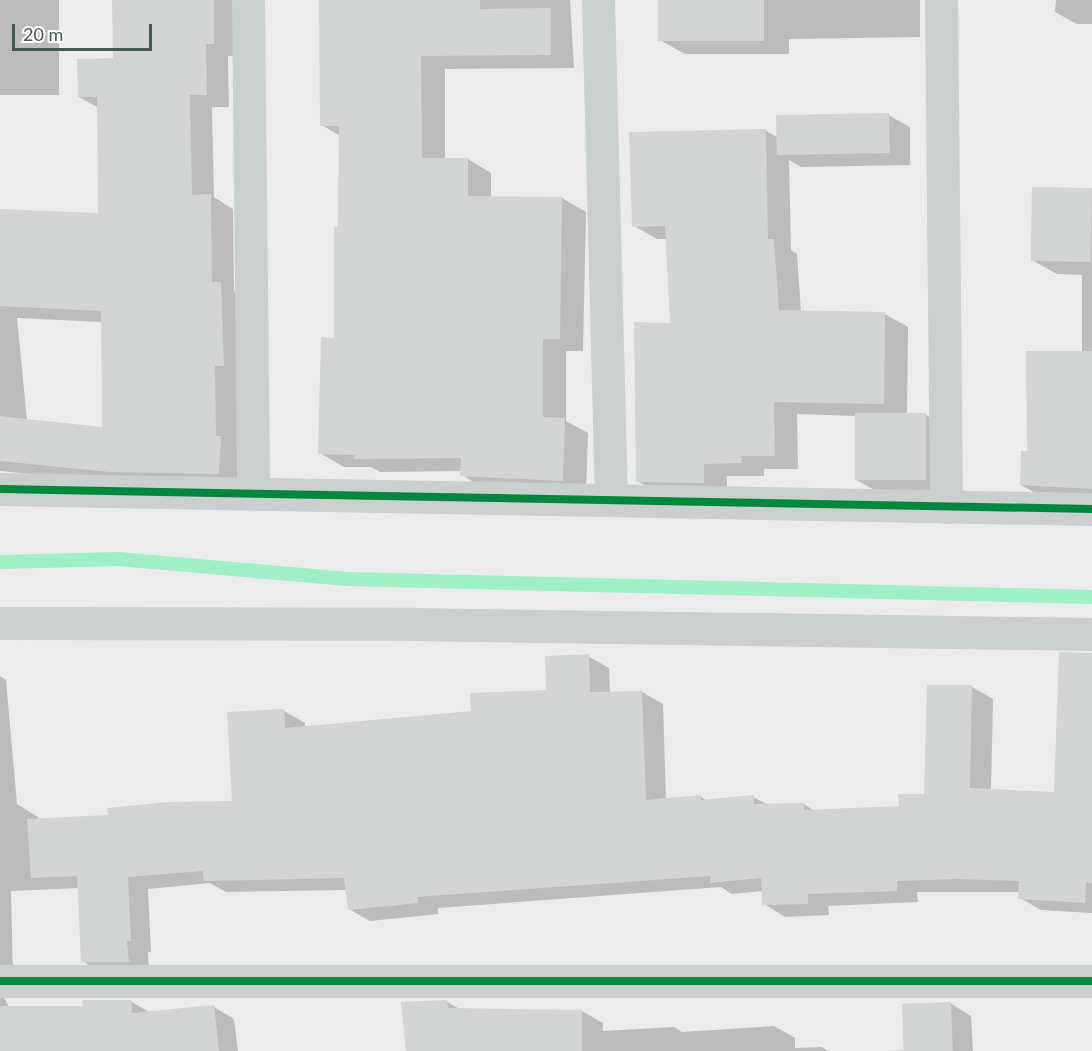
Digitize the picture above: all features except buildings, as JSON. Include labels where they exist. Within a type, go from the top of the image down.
[{"type":"street","points":[[248,0],[253,494]]},
{"type":"street","points":[[598,0],[611,500]]},
{"type":"street","points":[[941,0],[946,507]]},
{"type":"street","points":[[0,489],[1092,509]]},
{"type":"street","points":[[0,623],[412,624],[1092,634]]},
{"type":"street","points":[[0,981],[1092,981]]},
{"type":"waterway","points":[[0,562],[118,559],[347,579],[1092,597]]},
{"type":"cycle path","points":[[0,489],[1092,509]]},
{"type":"cycle path","points":[[0,981],[1092,981]]}]
